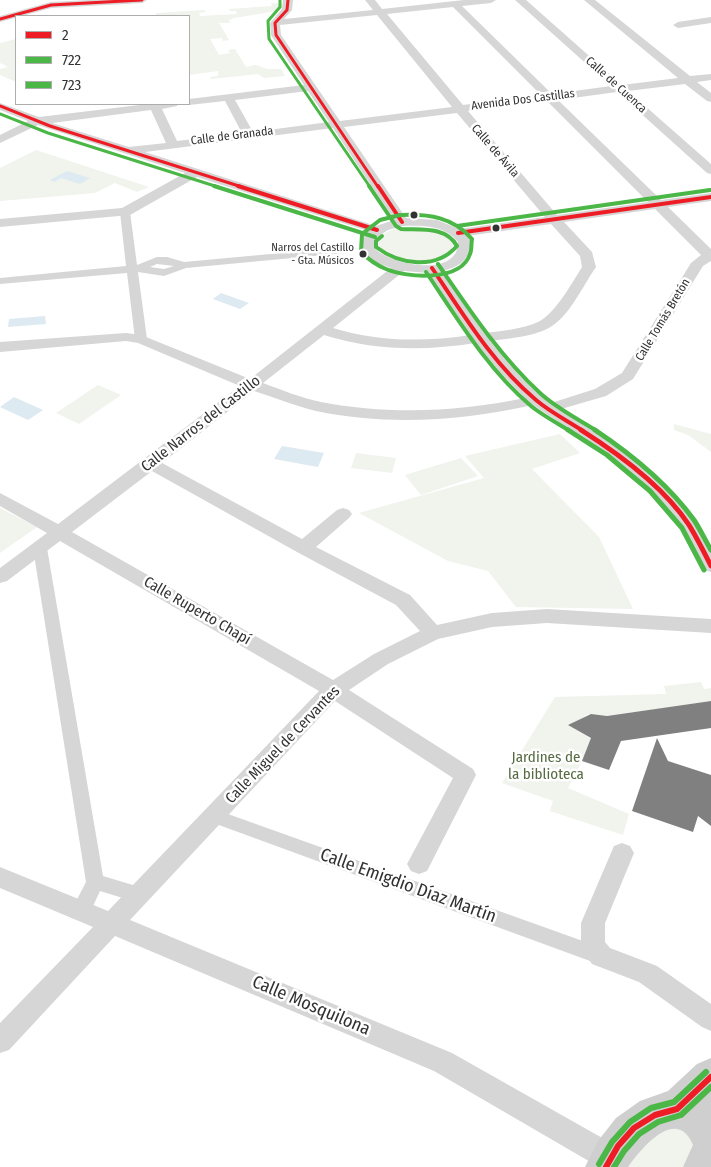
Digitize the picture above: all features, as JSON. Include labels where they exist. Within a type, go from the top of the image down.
[{"type":"main road","points":[[677,1109],[711,1078]]},
{"type":"main road","points":[[608,1162],[631,1132],[648,1118],[666,1110],[677,1109],[699,1116],[705,1123],[711,1140]]},
{"type":"main road","points":[[704,1167],[711,1152]]},
{"type":"street","points":[[0,19],[48,2],[142,0]]},
{"type":"street","points":[[288,0],[288,10],[276,22],[276,35],[402,222]]},
{"type":"street","name":"Calle de Ávila","points":[[323,330],[344,338],[400,346],[423,346],[508,334],[546,324],[575,289],[589,267],[587,255],[554,220],[458,108],[370,0]]},
{"type":"street","points":[[276,22],[491,0]]},
{"type":"street","name":"Calle de Cuenca","points":[[520,0],[711,170]]},
{"type":"street","points":[[589,0],[711,99]]},
{"type":"street","points":[[455,4],[658,204]]},
{"type":"street","points":[[678,25],[711,20]]},
{"type":"street","name":"Avenida Dos Castillas","points":[[336,123],[711,77]]},
{"type":"street","points":[[190,102],[311,88]]},
{"type":"street","points":[[228,97],[248,134]]},
{"type":"street","points":[[0,139],[37,121],[164,105]]},
{"type":"street","points":[[0,106],[37,121],[377,230]]},
{"type":"street","points":[[155,106],[172,144]]},
{"type":"street","name":"Calle de Granada","points":[[129,151],[336,123]]},
{"type":"street","points":[[0,223],[125,212],[196,172]]},
{"type":"street","points":[[458,233],[711,197]]},
{"type":"street","name":"Calle Tomás Bretón","points":[[0,347],[126,337],[141,339],[252,385],[316,406],[364,414],[438,415],[543,404],[607,390],[628,376],[698,263],[710,257],[697,241],[658,204]]},
{"type":"street","points":[[125,212],[141,339]]},
{"type":"street","points":[[402,222],[437,224],[458,233],[465,242],[464,252],[449,264],[432,268],[400,268],[375,258],[368,250],[369,237],[377,230],[402,222]]},
{"type":"street","points":[[0,281],[143,268],[158,273],[168,272],[183,265],[346,250]]},
{"type":"street","name":"Calle Narros del Castillo","points":[[0,577],[151,464],[400,268]]},
{"type":"street","points":[[432,268],[480,338],[504,368],[543,404],[611,449],[655,486],[688,524],[711,566]]},
{"type":"street","points":[[151,464],[302,548],[403,600],[433,633]]},
{"type":"street","name":"Calle Ruperto Chapí","points":[[0,499],[333,690],[465,775],[419,864]]},
{"type":"street","points":[[302,548],[343,514]]},
{"type":"street","points":[[40,548],[95,882],[81,911]]},
{"type":"street","name":"Calle Miguel de Cervantes","points":[[0,1041],[333,690],[381,659],[433,633],[492,620],[547,616],[711,626]]},
{"type":"street","name":"Calle Emigdio Díaz Martín","points":[[214,816],[648,974],[711,1019]]},
{"type":"street","points":[[600,956],[593,944],[593,923],[622,853]]},
{"type":"street","name":"Calle Mosquilona","points":[[0,877],[443,1062],[593,1150],[608,1162]]},
{"type":"street","points":[[95,882],[139,895]]},
{"type":"green space","points":[[271,3],[283,4],[281,9],[277,11],[234,18],[229,20],[230,23],[219,23],[229,40],[223,41],[222,38],[210,39],[219,55],[230,53],[228,50],[235,49],[246,67],[256,65],[267,69],[281,69],[285,76],[264,78],[258,74],[211,79],[210,77],[218,76],[218,71],[190,75],[190,15],[156,15],[156,13],[205,10],[205,12],[199,13],[200,16],[237,14],[236,11],[230,11],[229,9],[272,6]]},
{"type":"green space","points":[[15,39],[15,82],[0,75],[0,69],[8,67],[0,63],[0,43]]},
{"type":"green space","points":[[36,150],[149,187],[137,192],[115,183],[95,193],[0,201],[0,168]]},
{"type":"green space","points":[[417,226],[443,233],[453,245],[452,250],[445,256],[435,260],[414,264],[393,259],[378,247],[382,236],[387,232],[399,228]]},
{"type":"green space","points":[[98,385],[121,395],[79,424],[56,413]]},
{"type":"green space","points":[[674,424],[711,434],[711,452],[688,435],[674,430]]},
{"type":"green space","points":[[560,434],[580,453],[532,469],[599,537],[633,609],[516,607],[488,571],[448,561],[359,513],[484,478],[465,456]]},
{"type":"green space","points":[[356,453],[396,458],[392,473],[351,468]]},
{"type":"green space","points":[[461,458],[478,476],[421,495],[405,475]]},
{"type":"green space","points":[[0,508],[37,527],[0,553]]},
{"type":"green space","name":"Jardines de la biblioteca","points":[[701,682],[704,689],[711,688],[711,701],[600,717],[588,714],[570,726],[593,740],[568,788],[629,814],[623,835],[550,811],[553,801],[502,783],[555,697],[666,694],[664,686]]},
{"type":"green space","points":[[674,1127],[683,1131],[688,1136],[695,1151],[684,1167],[626,1167],[653,1135]]},
{"type":"shaded area","points":[[67,171],[90,178],[80,184],[61,178],[54,182],[50,180]]},
{"type":"shaded area","points":[[221,293],[249,303],[240,309],[213,299]]},
{"type":"shaded area","points":[[45,316],[46,324],[8,327],[9,319]]},
{"type":"shaded area","points":[[14,397],[43,410],[28,420],[0,407]]},
{"type":"shaded area","points":[[282,446],[324,453],[318,467],[274,459]]},
{"type":"building","points":[[711,701],[711,728],[621,741],[609,770],[582,761],[591,738],[568,725],[591,714],[607,716]]},
{"type":"building","points":[[657,738],[668,761],[711,775],[711,826],[698,816],[693,832],[632,811]]},
{"type":"transit line","name":"2","points":[[0,19],[51,5],[142,0]]},
{"type":"transit line","name":"722","points":[[280,0],[280,7],[268,21],[269,39],[396,226],[401,229],[441,232],[448,235],[457,246],[450,254],[441,259],[418,263],[394,258],[384,253],[376,247],[376,241],[382,236]]},
{"type":"transit line","name":"2","points":[[288,0],[287,10],[275,23],[276,35],[402,222]]},
{"type":"transit line","name":"2","points":[[0,106],[50,126],[377,230]]},
{"type":"transit line","name":"722","points":[[0,114],[48,133],[375,237]]},
{"type":"transit line","name":"723","points":[[457,226],[710,190]]},
{"type":"transit line","name":"2","points":[[458,233],[711,197]]},
{"type":"transit line","name":"723","points":[[400,215],[380,220],[362,234],[361,252],[372,262],[388,270],[407,275],[427,276],[445,274],[460,267],[470,255],[472,239],[458,225],[431,216],[402,215]]},
{"type":"transit line","name":"723","points":[[438,264],[486,334],[510,363],[541,394],[615,443],[660,481],[694,520],[711,550]]},
{"type":"transit line","name":"2","points":[[432,268],[480,338],[504,368],[536,400],[611,449],[655,486],[688,524],[711,566]]},
{"type":"transit line","name":"722","points":[[426,272],[474,342],[499,373],[531,406],[607,455],[650,491],[682,528],[704,570]]},
{"type":"transit line","name":"723","points":[[599,1164],[612,1142],[630,1122],[651,1108],[674,1102],[706,1072]]},
{"type":"transit line","name":"2","points":[[606,1167],[618,1146],[634,1128],[655,1115],[677,1109],[711,1077]]},
{"type":"transit line","name":"722","points":[[614,1167],[624,1151],[639,1134],[658,1122],[681,1115],[711,1087]]},
{"type":"place","name":"Narros del Castillo - Gta. Músicos","points":[[363,254]]}]
